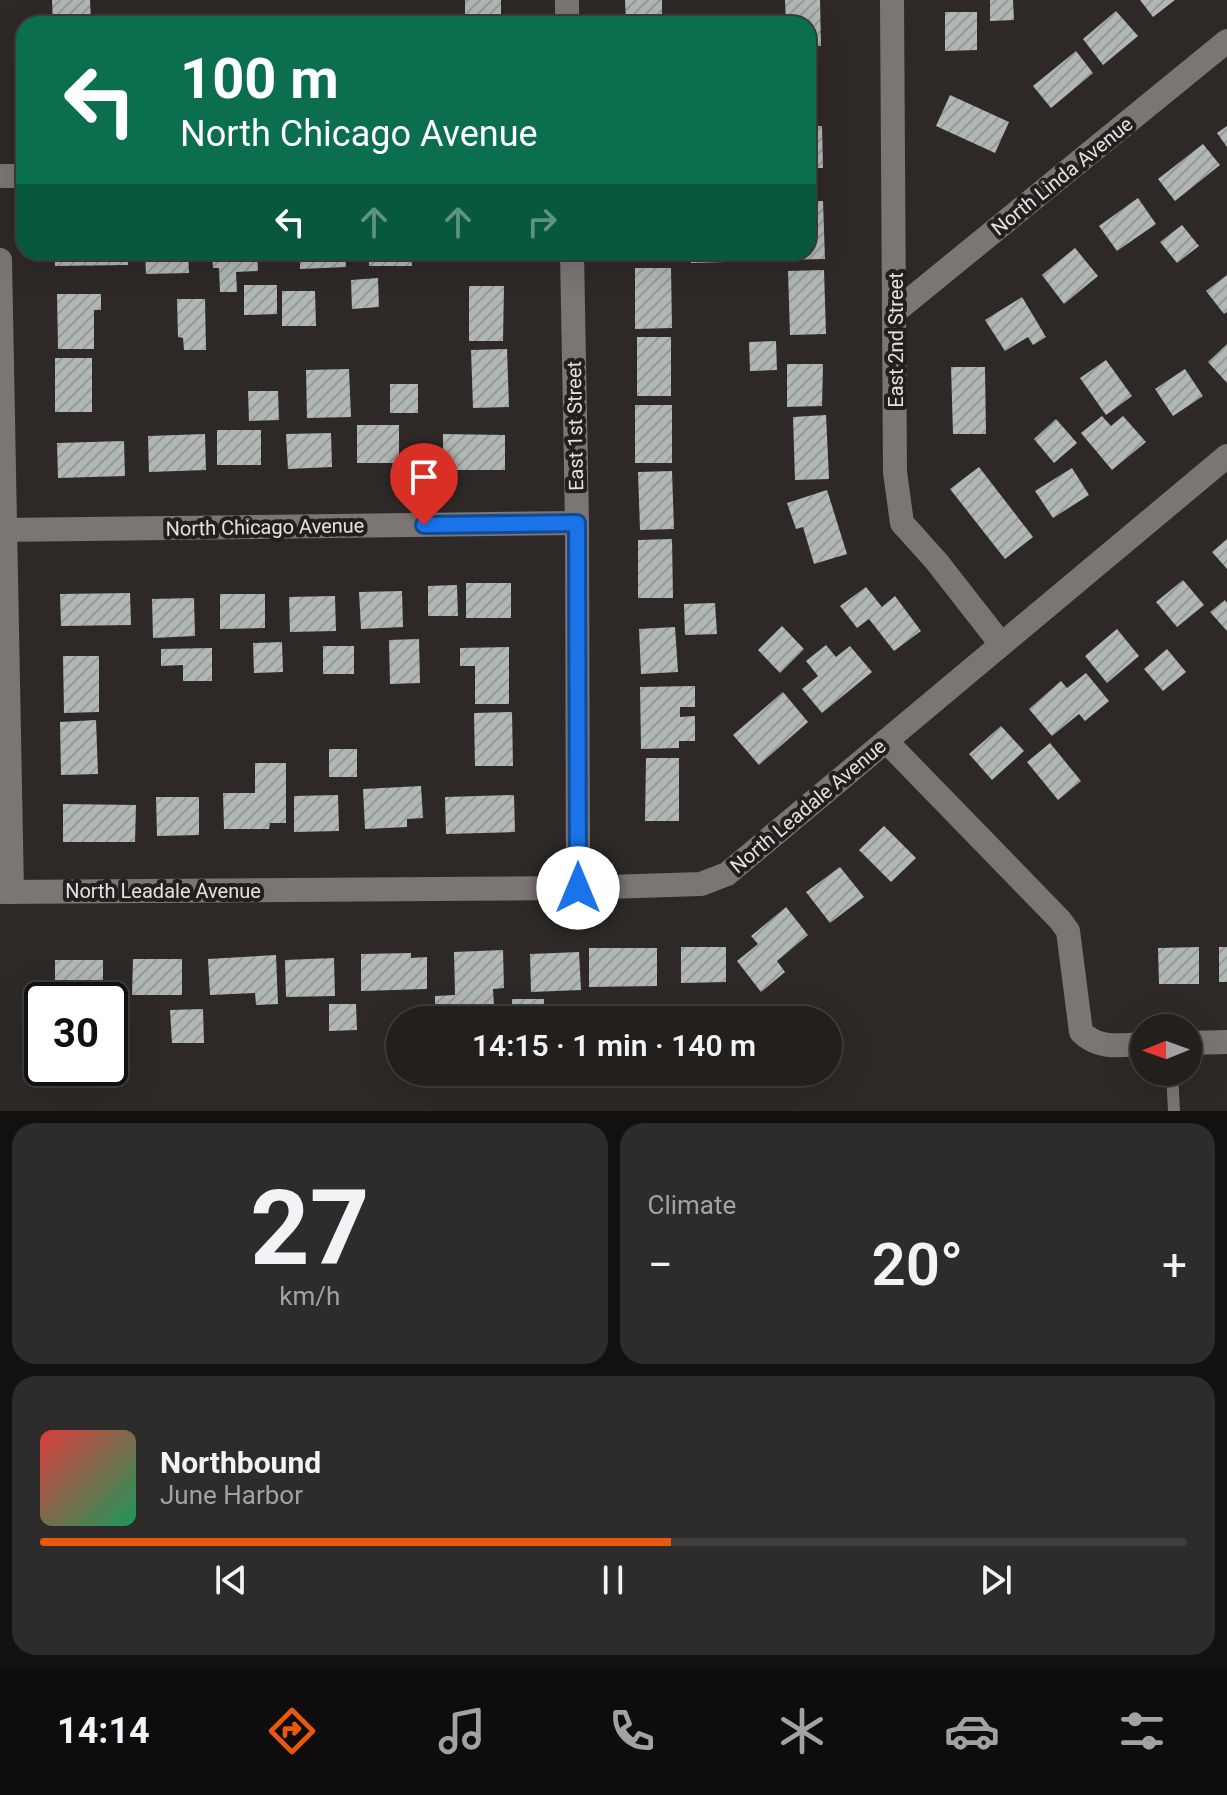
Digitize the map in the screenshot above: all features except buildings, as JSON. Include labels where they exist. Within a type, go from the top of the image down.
[{"type":"street","name":"East 2nd Street","points":[[892,0],[895,472],[902,523],[1001,644]]},
{"type":"street","name":"North Linda Avenue","points":[[896,311],[1227,41]]},
{"type":"street","points":[[0,260],[6,892]]},
{"type":"street","name":"East 1st Street","points":[[572,260],[577,523],[578,888]]},
{"type":"street","name":"North Leadale Avenue","points":[[6,892],[578,888],[701,884],[716,880],[727,874],[1227,456]]},
{"type":"street","name":"North Chicago Avenue","points":[[3,530],[577,523]]},
{"type":"street","points":[[886,741],[1068,931],[1081,1032],[1090,1040],[1113,1046],[1130,1045]]},
{"type":"street","points":[[1202,1043],[1227,1042]]},
{"type":"lane","points":[[1173,1086],[1174,1111]]},
{"type":"route","points":[[424,525],[577,523],[578,888]]}]
